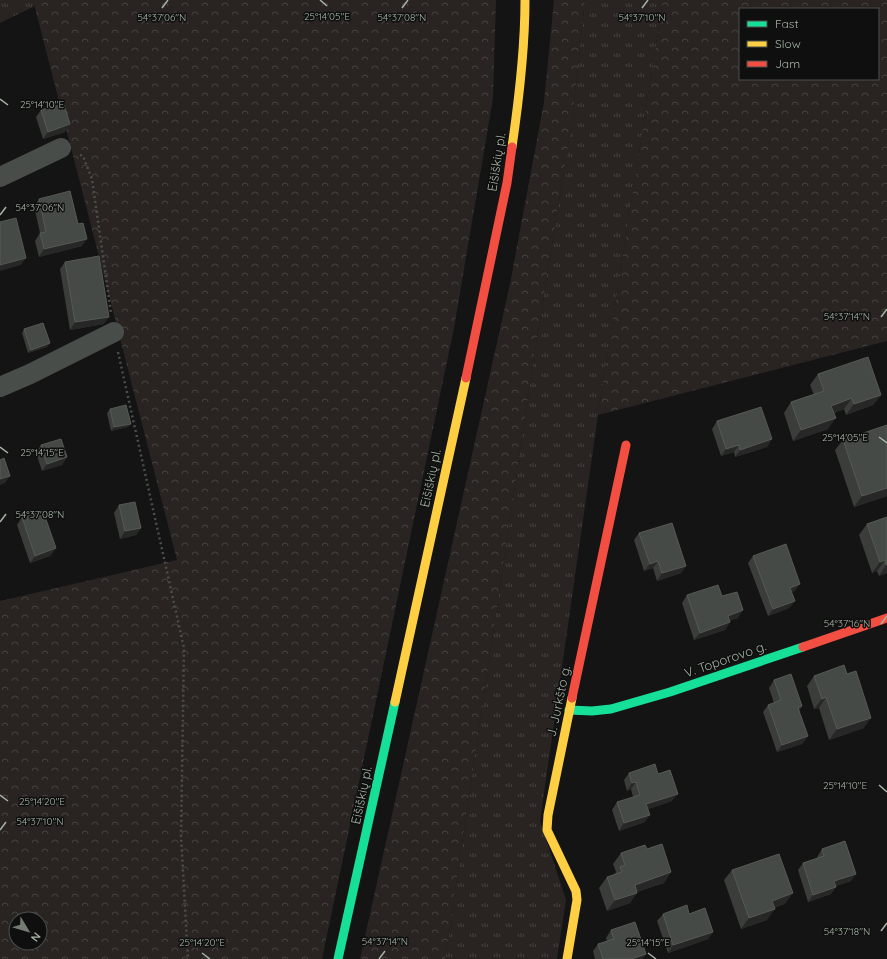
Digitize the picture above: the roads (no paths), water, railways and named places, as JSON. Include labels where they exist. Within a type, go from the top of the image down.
[{"type":"main road","name":"Eišiškių pl.","points":[[338,959],[507,183],[519,99],[525,0]]},
{"type":"main road","name":"J. Jurkšto g.","points":[[567,959],[577,900],[576,891],[547,830],[548,815],[626,444]]},
{"type":"main road","name":"V. Toporovo g.","points":[[569,710],[592,711],[611,709],[670,692],[887,618]]},
{"type":"street","points":[[0,177],[61,148]]},
{"type":"street","points":[[0,386],[30,374],[114,332]]}]
